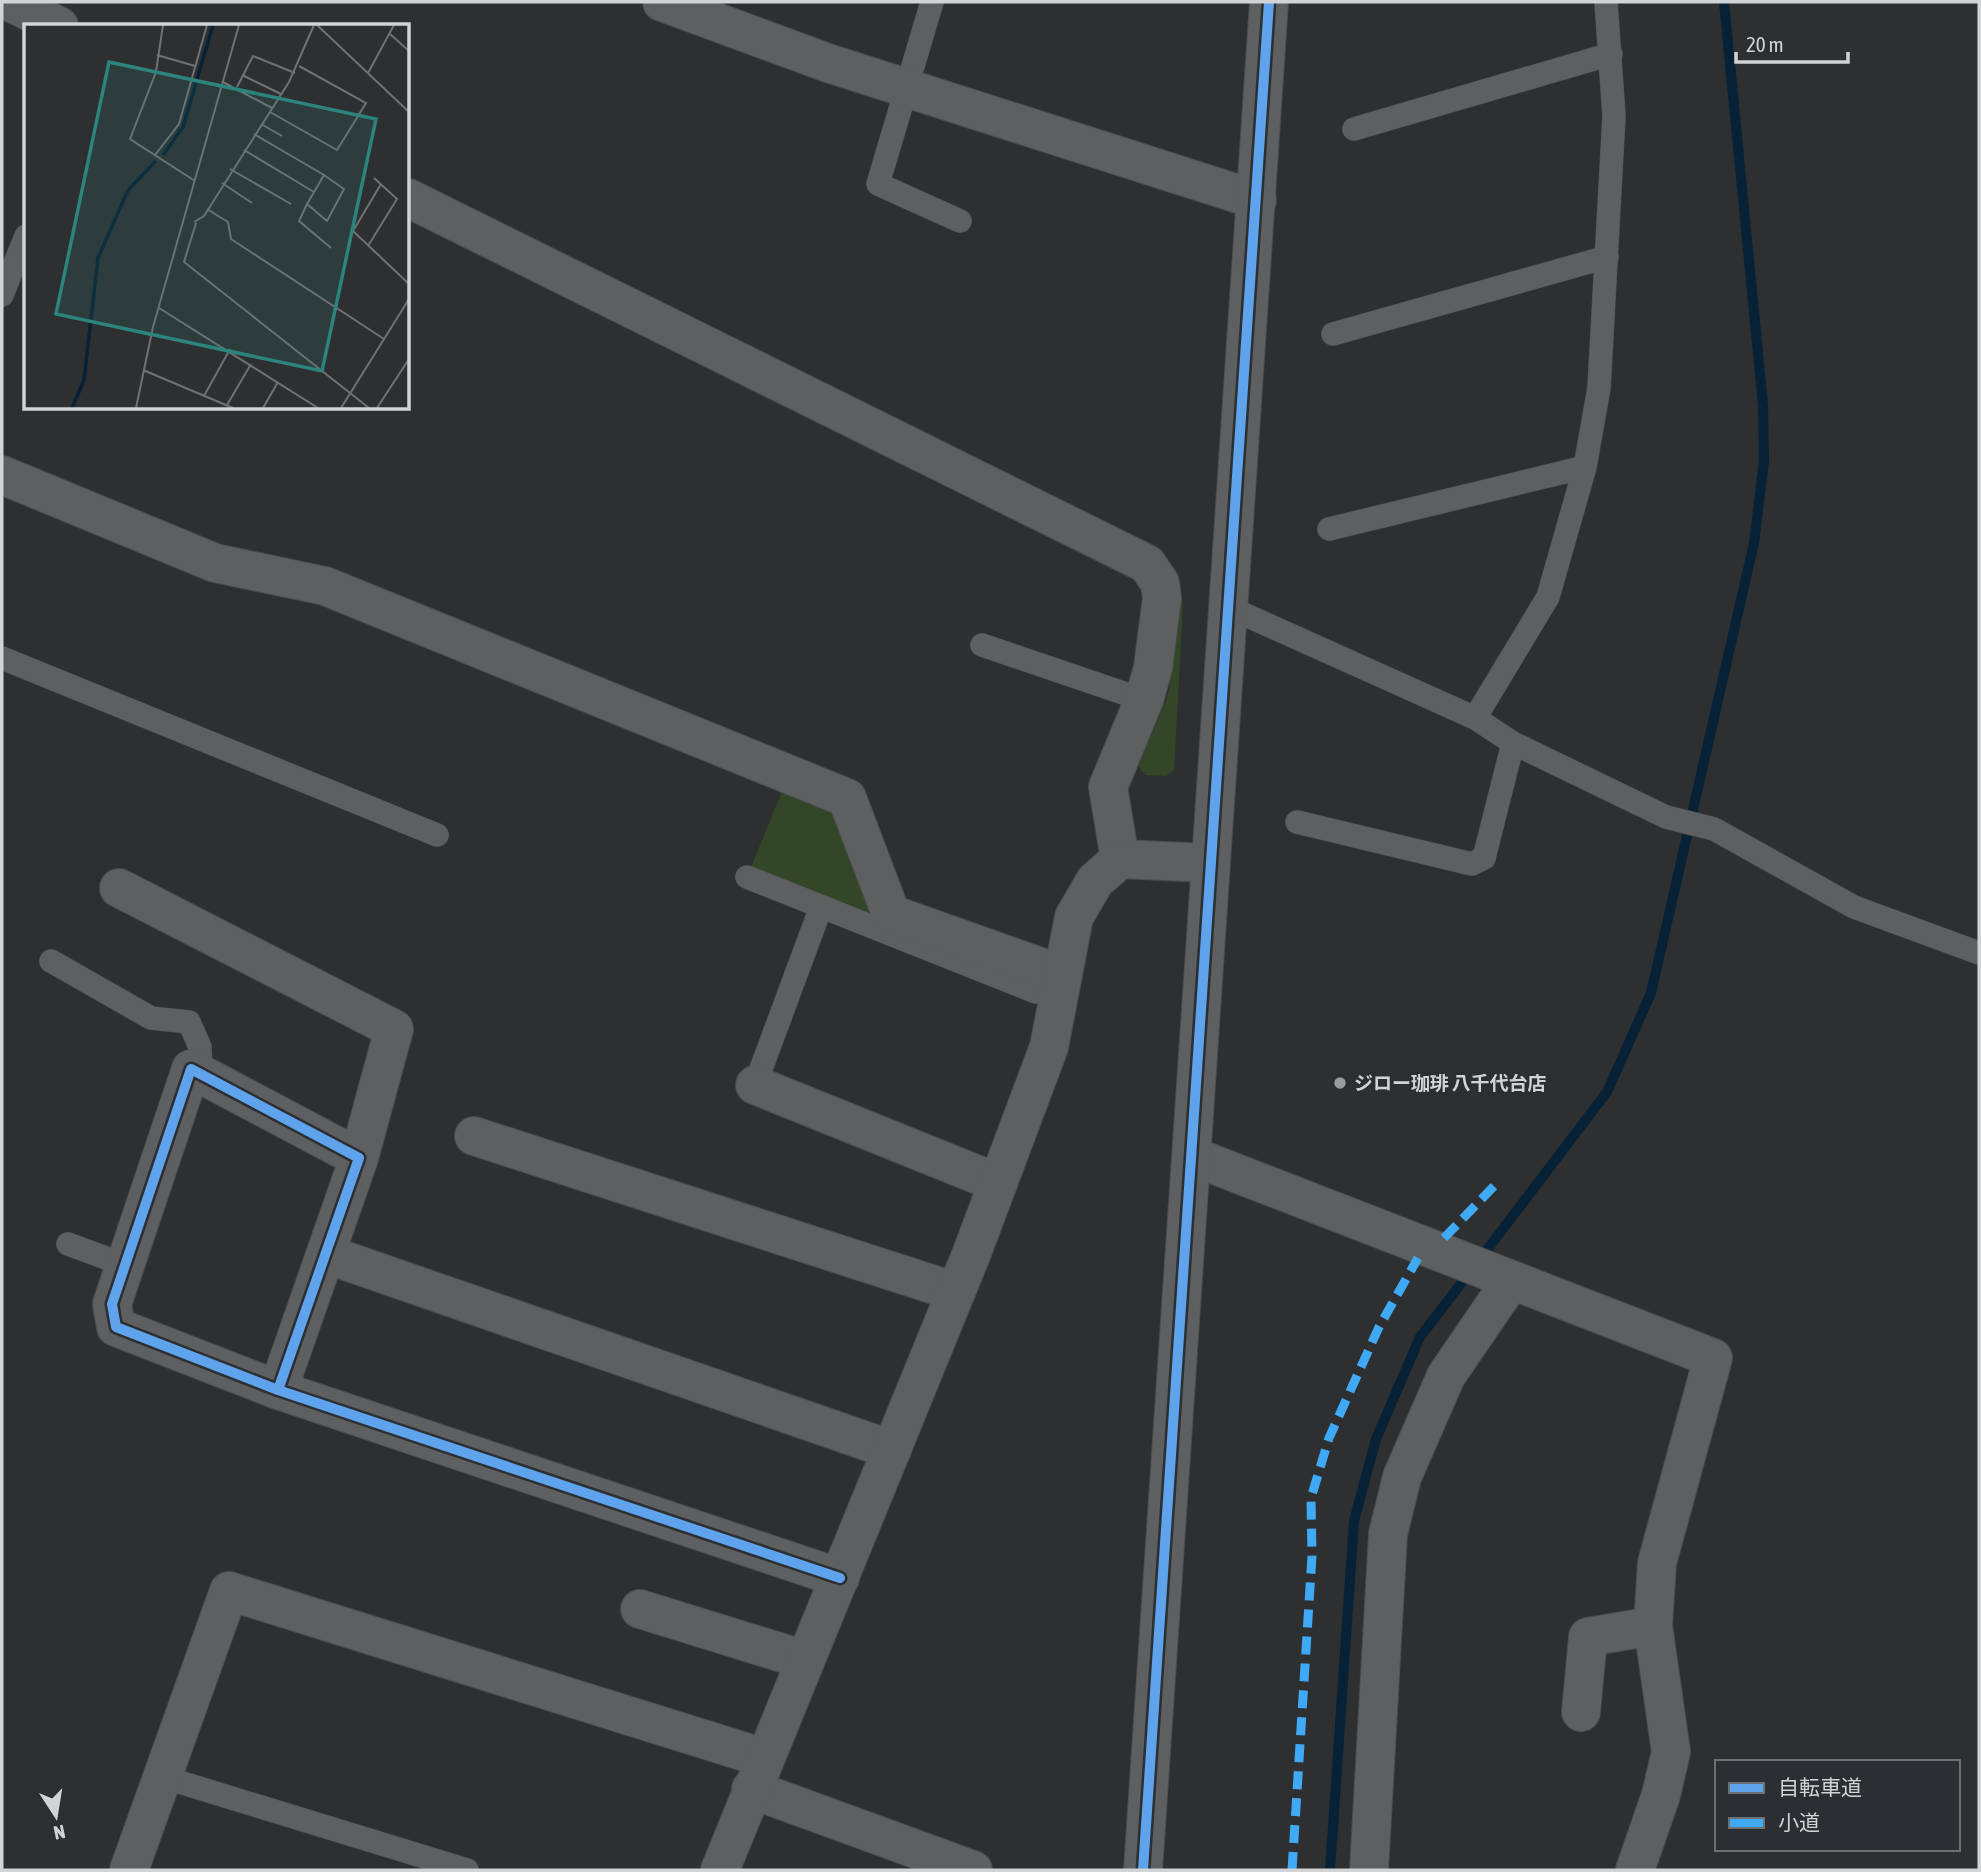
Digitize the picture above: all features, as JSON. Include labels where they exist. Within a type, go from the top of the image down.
[{"type":"street","points":[[10,2],[56,24]]},
{"type":"street","points":[[1143,1870],[1269,2]]},
{"type":"street","points":[[679,5],[905,88],[1257,200]]},
{"type":"street","points":[[410,201],[1147,564],[1160,583],[1162,598],[1153,668],[1144,700],[1108,787],[1119,859]]},
{"type":"street","points":[[2,475],[215,563],[325,586],[847,798],[891,914],[1049,983]]},
{"type":"street","points":[[720,1870],[956,1292],[1049,1047],[1049,983],[1074,917],[1095,881],[1119,859],[1209,863]]},
{"type":"street","points":[[119,888],[394,1029],[359,1158],[278,1390]]},
{"type":"street","points":[[359,1158],[191,1069],[112,1304],[116,1327],[278,1390],[840,1578]]},
{"type":"street","points":[[755,1085],[998,1183]]},
{"type":"street","points":[[474,1136],[956,1292]]},
{"type":"street","points":[[1192,1156],[1713,1358],[1657,1563],[1653,1626],[1671,1752],[1661,1795],[1635,1870]]},
{"type":"street","points":[[326,1254],[892,1450]]},
{"type":"street","points":[[1369,1870],[1391,1523],[1402,1477],[1447,1376],[1503,1278]]},
{"type":"street","points":[[129,1870],[229,1591],[758,1774],[973,1870]]},
{"type":"street","points":[[640,1609],[805,1661]]},
{"type":"street","points":[[1581,1712],[1588,1637],[1653,1626]]},
{"type":"lane","points":[[932,2],[878,184],[960,221]]},
{"type":"lane","points":[[1475,718],[1548,597],[1585,467],[1599,388],[1614,116],[1606,2]]},
{"type":"lane","points":[[1354,129],[1611,54]]},
{"type":"lane","points":[[2,295],[24,241]]},
{"type":"lane","points":[[1333,334],[1607,257]]},
{"type":"lane","points":[[1329,529],[1585,467]]},
{"type":"lane","points":[[1228,607],[1475,718],[1513,743],[1666,817],[1714,829],[1854,907],[1979,953]]},
{"type":"lane","points":[[982,645],[1144,700]]},
{"type":"lane","points":[[2,658],[437,835]]},
{"type":"lane","points":[[1297,822],[1472,864],[1484,858],[1513,743]]},
{"type":"lane","points":[[747,877],[821,907],[1049,983]]},
{"type":"lane","points":[[755,1085],[821,907]]},
{"type":"lane","points":[[51,961],[151,1017],[189,1022],[200,1047],[201,1074]]},
{"type":"lane","points":[[68,1244],[125,1265]]},
{"type":"lane","points":[[163,1777],[467,1870]]},
{"type":"green space","points":[[1167,560],[1177,573],[1183,606],[1174,770],[1166,776],[1146,775],[1138,766],[1166,701],[1171,680],[1179,605]]},
{"type":"green space","points":[[783,789],[836,812],[881,930],[747,877]]},
{"type":"waterway","points":[[1480,1259],[1607,1092],[1651,993],[1754,543],[1764,461],[1763,405],[1724,2]]},
{"type":"waterway","points":[[1330,1870],[1354,1521],[1376,1439],[1420,1337],[1470,1272]]},
{"type":"marked path","points":[[1444,1238],[1497,1183]]},
{"type":"marked path","points":[[1292,1870],[1312,1556],[1311,1498],[1329,1438],[1379,1327],[1418,1258]]},
{"type":"cycle path","points":[[1143,1870],[1269,2]]},
{"type":"cycle path","points":[[278,1390],[359,1158],[191,1069],[112,1304],[116,1327],[278,1390],[840,1578]]},
{"type":"place","name":"ジロー珈琲 八千代台店","points":[[1340,1083]]}]
